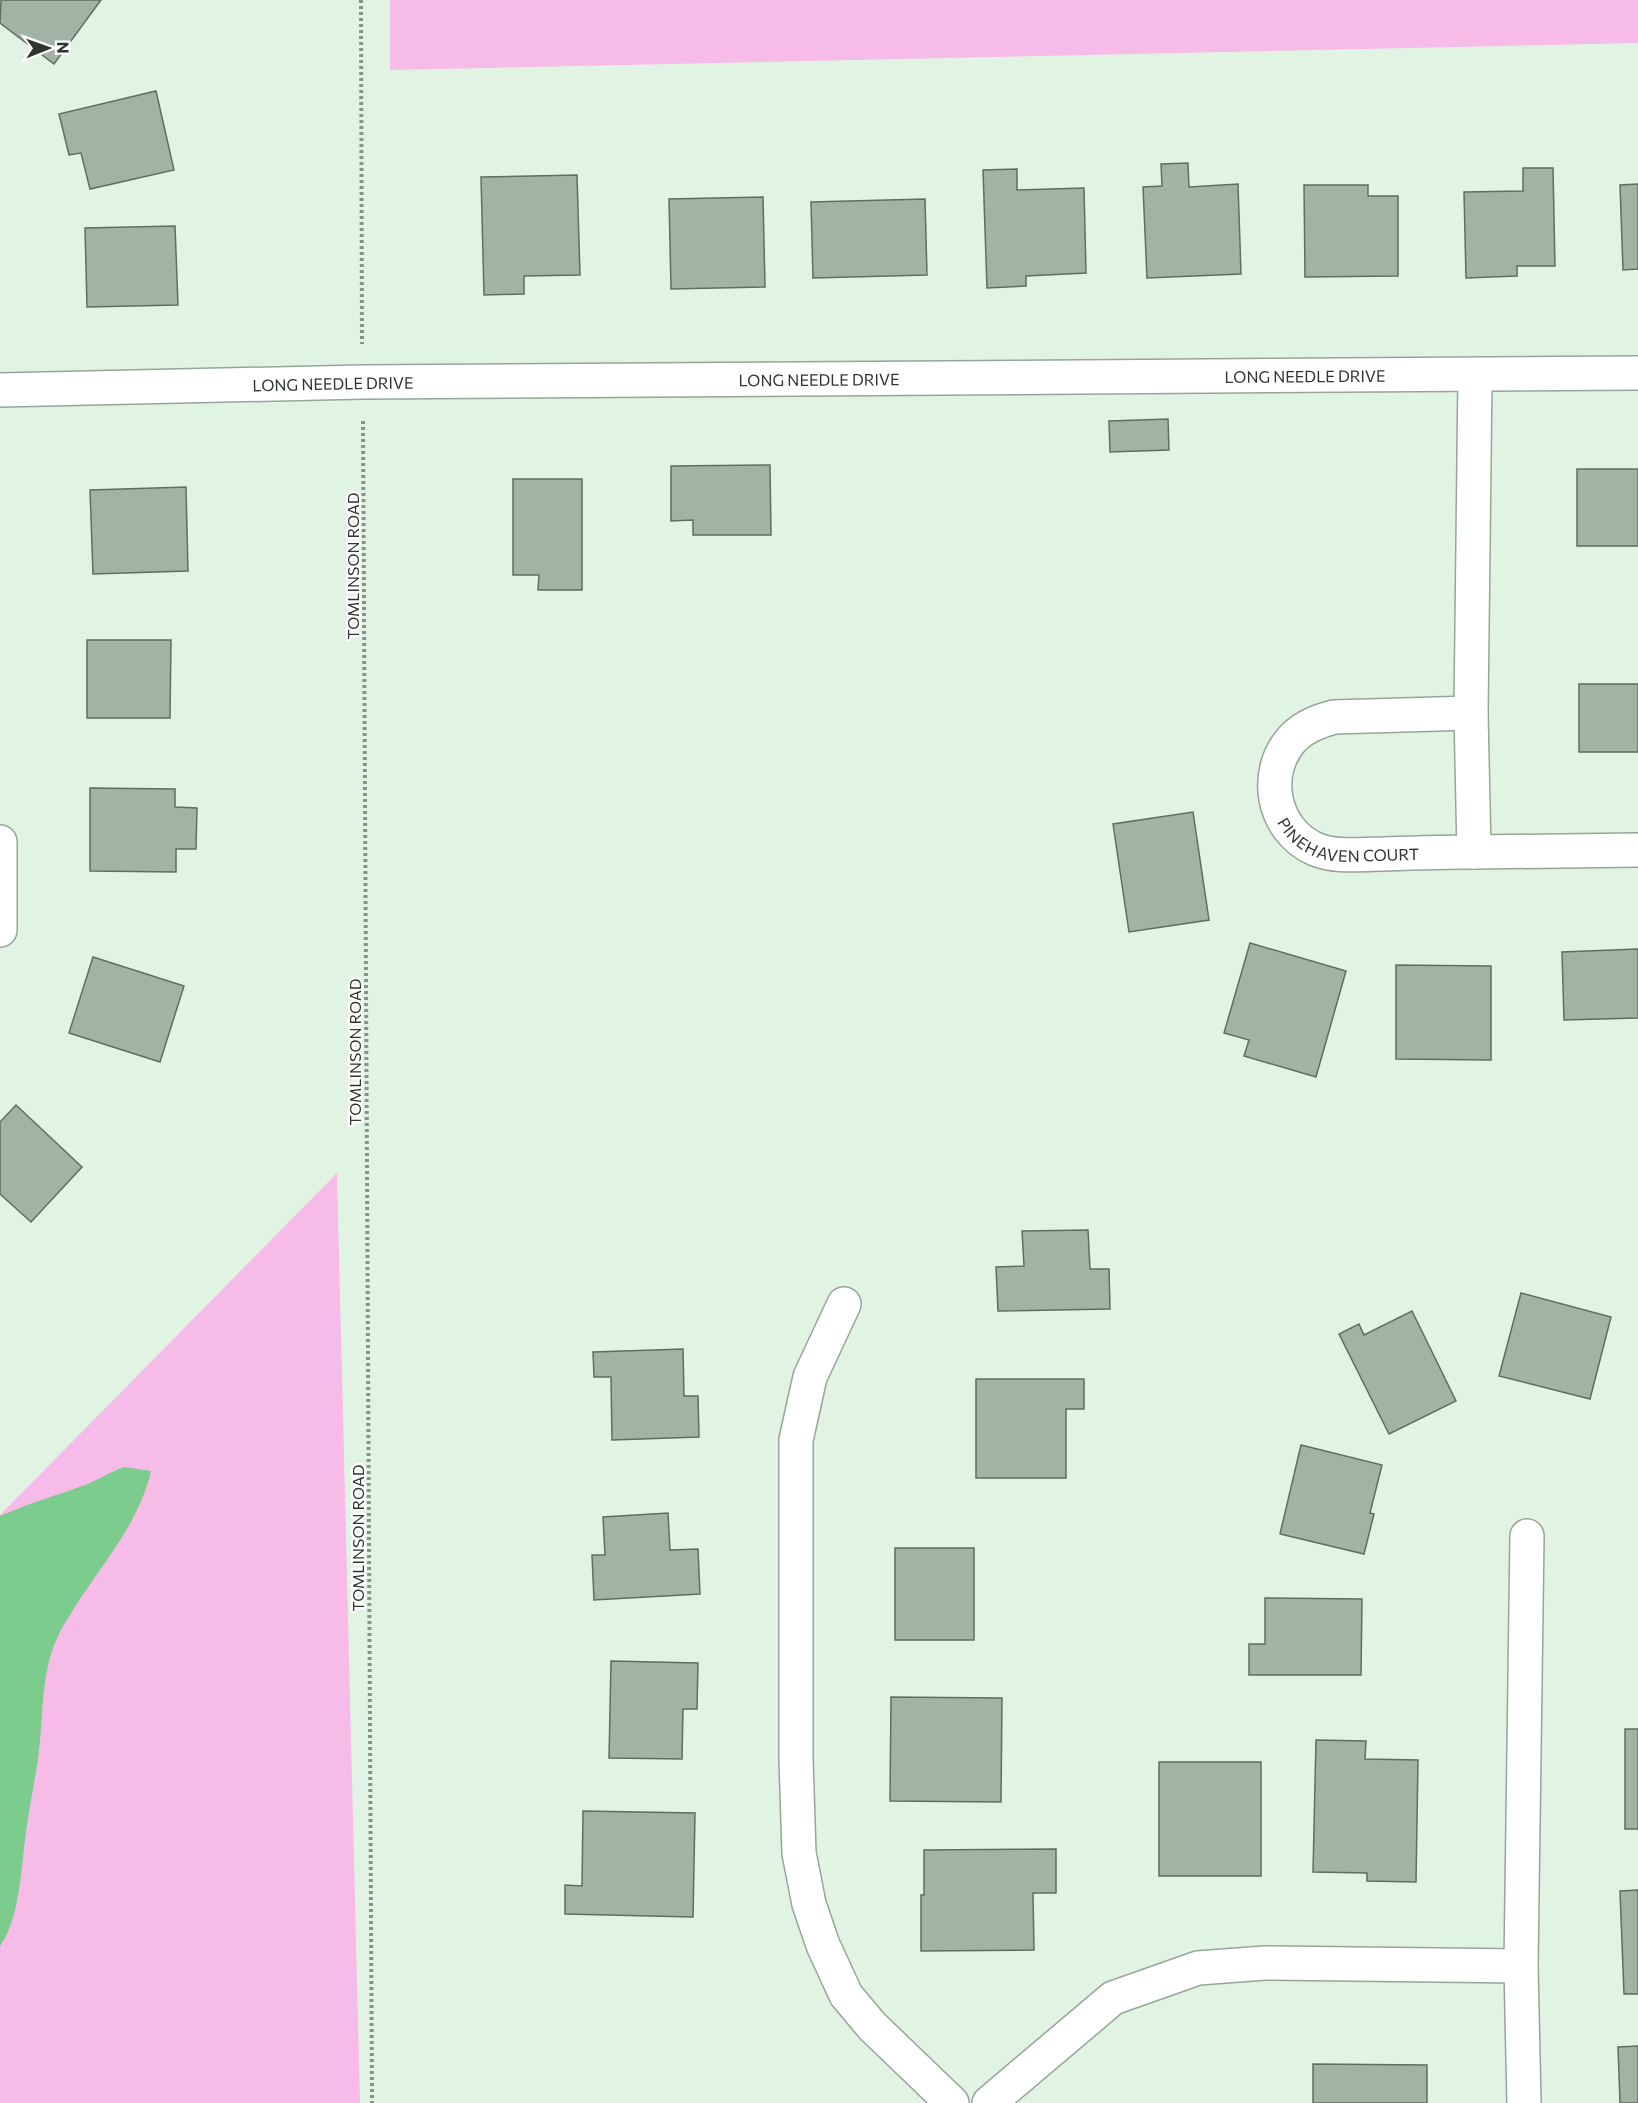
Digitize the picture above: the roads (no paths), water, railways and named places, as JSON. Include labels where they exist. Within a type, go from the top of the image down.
[{"type":"street","name":"LONG NEEDLE DRIVE","points":[[0,390],[363,382],[1638,373]]},
{"type":"street","points":[[1474,852],[1471,713],[1475,375]]},
{"type":"street","name":"PINEHAVEN COURT","points":[[1471,713],[1334,717],[1313,723],[1293,738],[1282,753],[1275,777],[1275,793],[1281,815],[1290,829],[1303,842],[1316,849],[1344,855],[1638,849]]},
{"type":"street","points":[[0,842],[0,930]]},
{"type":"street","points":[[844,1304],[810,1377],[796,1440],[796,1759],[799,1853],[809,1904],[823,1946],[846,1995],[872,2026],[952,2103]]},
{"type":"street","points":[[1524,2103],[1521,1966],[1527,1536]]},
{"type":"street","points":[[989,2103],[1113,1998],[1198,1968],[1265,1963],[1521,1966]]}]
